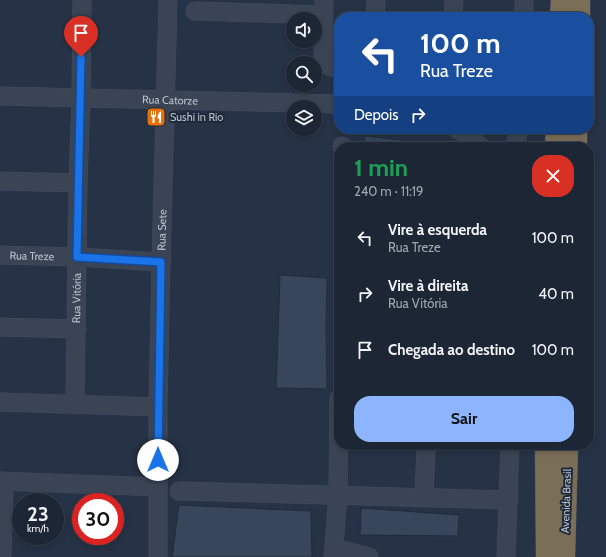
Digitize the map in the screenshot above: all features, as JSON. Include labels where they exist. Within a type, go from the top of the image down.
[{"type":"highway","points":[[561,12],[562,0]]},
{"type":"highway","points":[[579,0],[579,12]]},
{"type":"highway","points":[[543,450],[546,470]]},
{"type":"highway","name":"Avenida Brasil","points":[[546,450],[551,555]]},
{"type":"highway","name":"Avenida Brasil","points":[[551,555],[566,450]]},
{"type":"street","name":"Rua Vitória","points":[[75,404],[82,0]]},
{"type":"street","name":"Rua Sete","points":[[158,557],[158,407],[168,0]]},
{"type":"street","points":[[375,12],[376,0]]},
{"type":"street","points":[[453,12],[454,0]]},
{"type":"street","points":[[524,0],[524,12]]},
{"type":"street","points":[[195,11],[324,7],[322,59],[328,66],[334,67]]},
{"type":"street","name":"Rua Catorze","points":[[0,96],[334,104]]},
{"type":"street","points":[[465,134],[475,142]]},
{"type":"street","points":[[0,181],[78,183]]},
{"type":"street","name":"Rua Treze","points":[[0,255],[77,257],[161,262]]},
{"type":"street","points":[[0,327],[77,329]]},
{"type":"street","points":[[0,402],[158,407]]},
{"type":"street","points":[[338,450],[338,495],[334,552],[368,557]]},
{"type":"street","points":[[424,498],[426,450]]},
{"type":"street","points":[[506,557],[510,450]]},
{"type":"street","points":[[2,557],[2,482],[158,487]]},
{"type":"street","points":[[179,491],[509,500]]},
{"type":"building","points":[[365,136],[401,140],[401,142],[364,142]]},
{"type":"building","points":[[280,275],[327,278],[327,389],[276,388]]},
{"type":"building","points":[[179,505],[311,511],[312,557],[172,557]]},
{"type":"building","points":[[361,508],[459,515],[458,536],[360,535]]},
{"type":"place","name":"Sushi in Rio","points":[[156,117]]},
{"type":"route","points":[[81,57],[77,257],[161,262],[158,460]]}]
